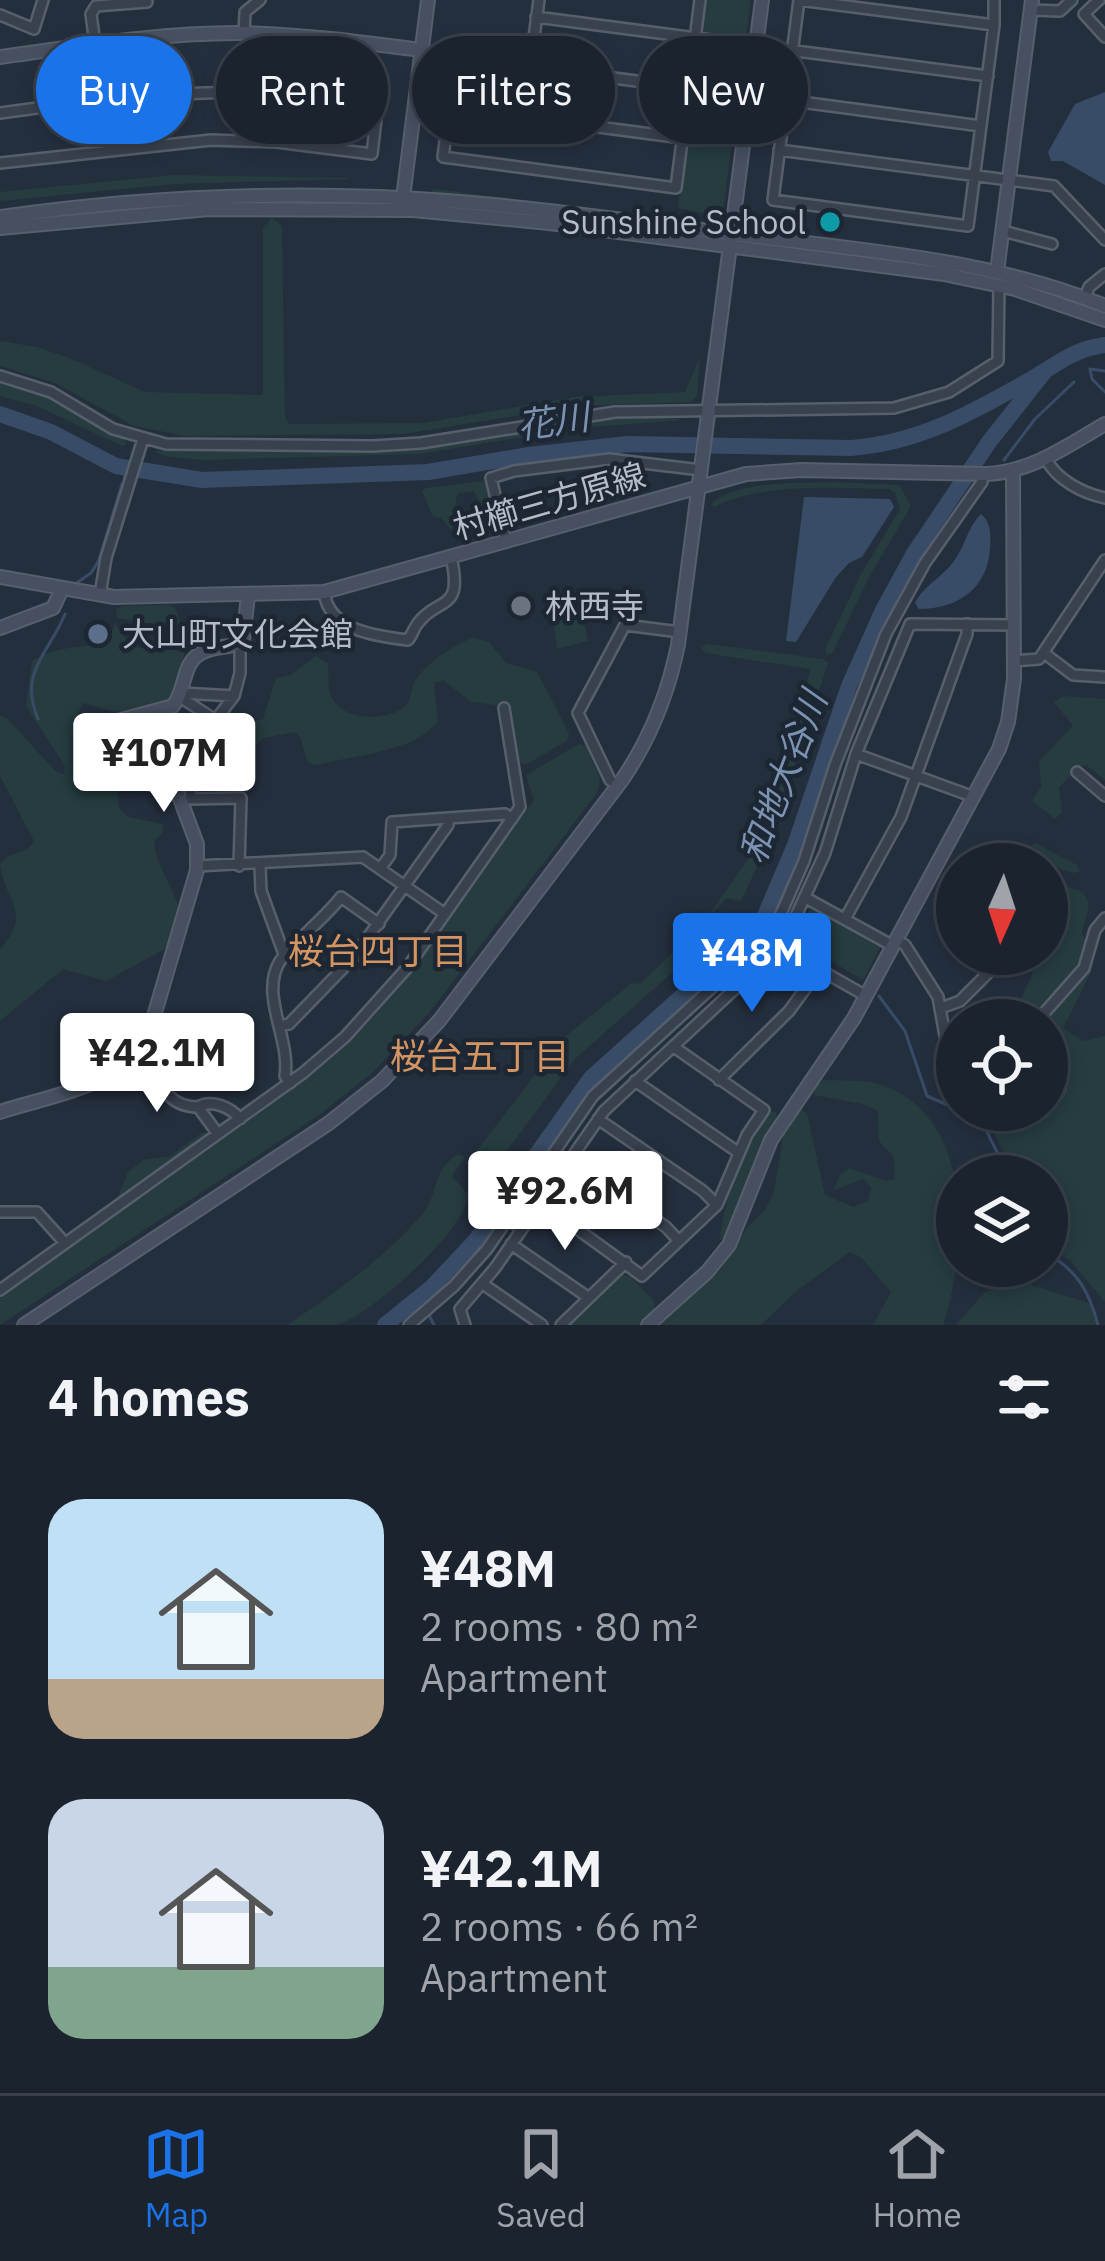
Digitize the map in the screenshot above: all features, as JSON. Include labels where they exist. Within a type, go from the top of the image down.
[{"type":"street","points":[[0,15],[34,29],[43,0]]},
{"type":"street","points":[[244,33],[244,13],[260,0]]},
{"type":"street","points":[[423,36],[428,0]]},
{"type":"street","points":[[534,36],[539,0]]},
{"type":"street","points":[[695,36],[700,0]]},
{"type":"street","points":[[757,36],[762,0]]},
{"type":"street","points":[[794,36],[799,0],[994,26]]},
{"type":"street","points":[[780,144],[773,200],[968,226],[994,0]]},
{"type":"street","points":[[0,376],[51,392],[97,420],[142,439],[202,447],[388,445],[596,414],[894,408],[949,392],[998,361],[998,279],[1032,5],[1060,11],[1072,0]]},
{"type":"street","points":[[1099,0],[1084,14],[1105,37]]},
{"type":"street","points":[[94,36],[91,14],[96,6],[142,2]]},
{"type":"street","points":[[536,17],[680,36]]},
{"type":"street","points":[[182,36],[289,36]]},
{"type":"street","points":[[0,57],[36,52]]},
{"type":"street","points":[[808,52],[988,76]]},
{"type":"street","points":[[808,103],[981,126]]},
{"type":"street","points":[[0,113],[36,108]]},
{"type":"street","points":[[403,198],[412,127]]},
{"type":"street","points":[[109,144],[110,148]]},
{"type":"street","points":[[0,163],[155,144]]},
{"type":"street","points":[[286,144],[371,154],[373,144]]},
{"type":"street","points":[[445,144],[443,157],[676,188],[681,144]]},
{"type":"street","points":[[24,1325],[329,1123],[382,1082],[439,1022],[618,786],[658,716],[680,632],[743,144]]},
{"type":"street","points":[[779,150],[1054,186],[1105,240]]},
{"type":"street","points":[[0,217],[175,199],[403,198],[533,209],[998,279],[1092,304]]},
{"type":"street","points":[[0,228],[175,210],[345,207],[481,215],[730,241]]},
{"type":"street","points":[[1004,231],[1052,244]]},
{"type":"street","points":[[1105,274],[1089,287],[1092,304],[1105,320]]},
{"type":"street","name":"村櫛三方原線","points":[[0,577],[100,596],[324,592],[699,486],[782,470],[1013,472],[1046,459],[1105,424]]},
{"type":"street","points":[[100,596],[106,558],[142,439]]},
{"type":"street","points":[[506,541],[491,478],[609,459],[701,465]]},
{"type":"street","points":[[1046,459],[1051,469],[1082,491],[1105,498]]},
{"type":"street","points":[[648,1325],[707,1272],[729,1245],[771,1139],[866,996],[1004,736],[1013,694],[1013,472]]},
{"type":"street","points":[[409,1325],[465,1274],[601,1088],[773,932],[886,634],[925,563],[982,482],[981,474]]},
{"type":"street","points":[[324,592],[326,603],[356,632],[408,640],[421,618],[444,606],[451,596],[451,557]]},
{"type":"street","points":[[1014,662],[1034,661],[1044,653],[1105,560]]},
{"type":"street","points":[[0,628],[52,608],[61,591]]},
{"type":"street","points":[[0,1112],[116,1072],[141,1051],[151,1032],[197,866],[187,800],[188,756],[233,695],[240,673],[248,595]]},
{"type":"street","points":[[465,1325],[460,1309],[483,1284],[598,1119],[780,947],[825,853],[856,754],[910,624],[1014,625]]},
{"type":"street","points":[[845,919],[897,826],[967,624]]},
{"type":"street","points":[[618,786],[610,780],[578,713],[625,625],[680,632]]},
{"type":"street","points":[[239,866],[241,798],[187,800],[115,771],[94,742],[103,724],[164,711],[181,695],[194,658],[206,650],[240,644]]},
{"type":"street","points":[[1044,653],[1073,675],[1105,677]]},
{"type":"street","points":[[181,695],[233,695]]},
{"type":"street","points":[[181,695],[217,722]]},
{"type":"street","points":[[0,1290],[290,1082],[371,1011],[520,807],[504,708]]},
{"type":"street","points":[[856,754],[974,797]]},
{"type":"street","points":[[1077,772],[1105,796]]},
{"type":"street","points":[[380,869],[391,855],[392,822],[505,814],[512,819]]},
{"type":"street","points":[[280,1026],[289,1024],[330,985],[379,923],[448,825],[448,818]]},
{"type":"street","points":[[197,866],[363,857],[445,914]]},
{"type":"street","points":[[260,866],[261,891],[285,957]]},
{"type":"street","points":[[290,1082],[285,1076],[288,1058],[272,991],[280,962],[341,897],[379,923]]},
{"type":"street","points":[[806,898],[904,945],[936,999]]},
{"type":"street","points":[[1056,999],[1084,968],[1095,930],[1105,918]]},
{"type":"street","points":[[780,947],[866,996]]},
{"type":"street","points":[[718,1080],[789,1011],[819,970]]},
{"type":"street","points":[[962,999],[985,975]]},
{"type":"street","points":[[540,1202],[642,1276],[717,1205],[764,1110],[674,1047]]},
{"type":"street","points":[[141,1051],[162,1090],[185,1107],[212,1103],[239,1119]]},
{"type":"street","points":[[635,1082],[739,1153]]},
{"type":"street","points":[[198,1107],[218,1134]]},
{"type":"street","points":[[598,1119],[704,1191],[717,1205]]},
{"type":"street","points":[[568,1161],[680,1241]]},
{"type":"street","points":[[486,1205],[522,1229]]},
{"type":"street","points":[[0,1212],[37,1212],[65,1243]]},
{"type":"street","points":[[512,1244],[589,1298]]},
{"type":"street","points":[[561,1325],[626,1262]]},
{"type":"street","points":[[483,1284],[542,1325]]},
{"type":"green space","points":[[704,0],[751,0],[746,36],[711,36],[700,31]]},
{"type":"green space","points":[[686,144],[732,144],[723,211],[717,216],[678,208]]},
{"type":"green space","points":[[173,175],[349,179],[174,184],[0,201],[0,192]]},
{"type":"green space","points":[[433,189],[633,213],[432,194]]},
{"type":"green space","points":[[272,218],[282,226],[285,417],[289,424],[424,423],[574,397],[685,392],[700,357],[697,396],[690,402],[575,406],[404,434],[185,436],[134,426],[55,383],[0,366],[0,341],[72,359],[145,392],[263,395],[263,227]]},
{"type":"green space","points":[[0,382],[48,397],[127,444],[122,446],[37,406],[0,396]]},
{"type":"green space","points":[[596,420],[683,420],[578,428],[420,454],[202,460],[153,451],[389,451]]},
{"type":"green space","points":[[484,481],[494,514],[484,513],[474,491],[459,493],[451,530],[433,516],[422,492],[426,488]]},
{"type":"green space","points":[[835,482],[899,485],[911,506],[833,652],[827,655],[825,649],[861,574],[900,509],[895,493],[889,489],[800,488],[711,504],[753,487]]},
{"type":"green space","points":[[122,606],[176,609],[184,657],[176,692],[170,703],[122,714],[83,703],[78,713],[92,753],[116,782],[120,810],[129,817],[163,824],[162,834],[154,841],[175,896],[179,922],[163,950],[106,981],[63,969],[0,1021],[0,949],[16,917],[0,865],[34,841],[0,776],[0,715],[56,772],[64,774],[65,766],[26,706],[32,661],[58,650],[106,645],[115,623],[135,646],[155,647],[154,624],[117,618],[116,610]]},
{"type":"green space","points":[[581,610],[588,641],[557,649],[553,617]]},
{"type":"green space","points":[[473,638],[489,642],[506,663],[537,672],[569,733],[567,741],[527,764],[520,763],[510,707],[471,702],[443,680],[434,683],[438,722],[427,732],[398,747],[317,765],[308,763],[294,732],[263,738],[248,756],[239,757],[222,725],[229,714],[252,722],[263,719],[276,678],[291,675],[316,656],[328,663],[330,692],[339,707],[366,717],[396,712],[408,703],[424,670]]},
{"type":"green space","points":[[707,644],[828,663],[771,836],[741,901],[726,898],[713,913],[720,930],[575,1059],[497,1164],[486,1167],[476,1160],[476,1152],[562,1039],[632,983],[640,984],[705,921],[750,856],[811,669],[705,653],[701,648]]},
{"type":"green space","points":[[1064,696],[1105,699],[1105,780],[1086,765],[1079,767],[1059,787],[1062,812],[1055,819],[1032,801],[1041,787],[1039,761],[1073,726],[1054,702]]},
{"type":"green space","points":[[579,744],[586,746],[600,779],[597,793],[429,1013],[373,1072],[322,1113],[0,1325],[0,1298],[307,1079],[350,1042],[412,972],[534,800],[526,775]]},
{"type":"green space","points":[[1068,860],[1077,865],[1079,871],[1068,871]]},
{"type":"green space","points":[[1068,887],[1083,892],[1089,904],[1082,934],[1088,944],[1078,970],[1050,999],[1021,999],[1032,975],[1068,975]]},
{"type":"green space","points":[[812,905],[879,942],[863,980],[793,938]]},
{"type":"green space","points":[[1094,966],[1068,1018],[1068,999],[1062,999]]},
{"type":"green space","points":[[1068,1031],[1083,1041],[1105,1036],[1105,1302],[1068,1259],[1068,1155],[1005,1155],[992,1131],[1068,1131]]},
{"type":"green space","points":[[823,1080],[878,1084],[910,1100],[933,1123],[948,1155],[936,1155],[936,1287],[952,1287],[943,1325],[873,1325],[891,1292],[861,1257],[850,1252],[795,1292],[761,1325],[660,1325],[721,1269],[747,1228],[765,1210],[774,1192],[783,1135],[800,1109],[807,1113],[825,1195],[853,1207],[868,1201],[871,1188],[864,1179],[834,1190],[840,1174],[850,1168],[886,1181],[895,1179],[894,1157],[879,1141],[878,1111],[814,1095]]},
{"type":"green space","points":[[770,1112],[776,1112],[777,1118],[725,1239],[720,1240],[736,1175]]},
{"type":"green space","points":[[203,1132],[207,1137],[117,1198],[128,1172],[143,1160],[170,1156]]},
{"type":"green space","points":[[458,1154],[465,1157],[452,1176],[468,1194],[464,1209],[415,1269],[351,1319],[336,1325],[287,1325],[357,1275],[405,1233],[426,1209],[443,1168]]},
{"type":"green space","points":[[622,1274],[654,1301],[654,1312],[639,1325],[567,1325]]},
{"type":"green space","points":[[1038,1287],[1089,1303],[1096,1325],[956,1325],[985,1292]]},
{"type":"water","points":[[1105,92],[1105,185],[1063,161],[1051,161],[1048,152],[1075,104]]},
{"type":"water","points":[[804,497],[890,499],[894,507],[862,557],[836,577],[796,642],[786,641]]},
{"type":"water","points":[[981,514],[989,525],[990,543],[988,562],[977,585],[946,605],[919,609],[915,603],[919,596],[951,564]]},
{"type":"waterway","name":"花川","points":[[0,414],[51,432],[116,466],[202,480],[428,472],[628,444],[851,448],[899,440],[944,425],[1074,354],[1105,345]]},
{"type":"waterway","points":[[1090,369],[1092,379],[1105,392]]},
{"type":"waterway","points":[[1090,369],[1105,371]]},
{"type":"waterway","name":"和地大谷川","points":[[385,1325],[432,1287],[476,1240],[591,1078],[761,925],[795,845],[849,686],[883,610],[913,555],[989,442],[1045,371]]},
{"type":"waterway","points":[[1004,460],[1035,419],[1074,382]]},
{"type":"waterway","points":[[124,480],[127,469]]},
{"type":"waterway","points":[[75,584],[99,560],[122,484]]},
{"type":"waterway","points":[[38,719],[34,675],[65,614]]},
{"type":"waterway","points":[[762,924],[768,928]]},
{"type":"waterway","points":[[879,996],[905,1031],[927,1096],[936,1100]]},
{"type":"waterway","points":[[986,1131],[998,1155]]},
{"type":"waterway","points":[[1068,1268],[1081,1284],[1098,1325]]},
{"type":"waterway","name":"和地大谷川","points":[[417,1300],[420,1303]]},
{"type":"waterway","points":[[428,1313],[434,1325]]},
{"type":"place","name":"Sunshine School","points":[[830,222]]},
{"type":"place","name":"林西寺","points":[[521,606]]},
{"type":"place","name":"大山町文化会館","points":[[98,634]]},
{"type":"district","name":"桜台四丁目","points":[[378,951]]},
{"type":"district","name":"桜台五丁目","points":[[480,1056]]}]
